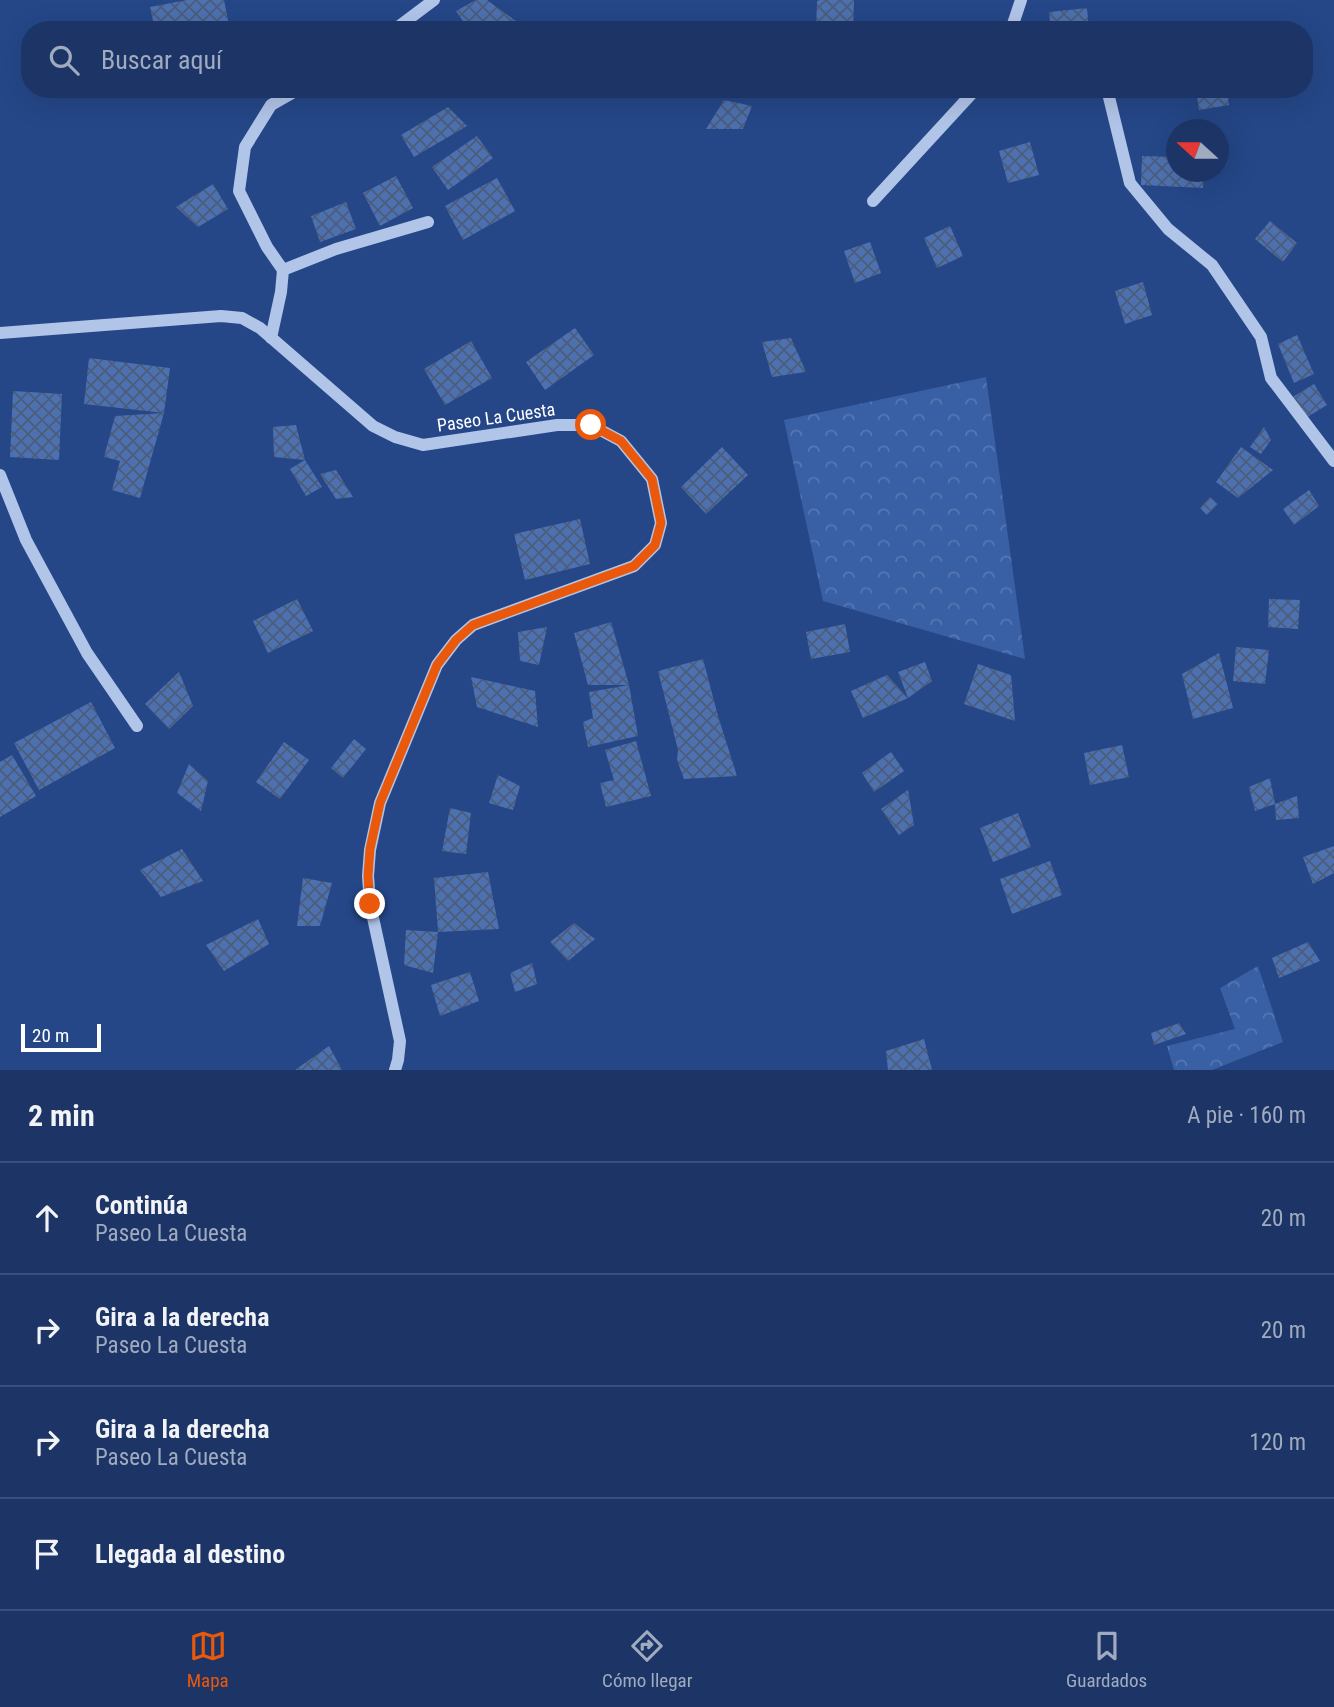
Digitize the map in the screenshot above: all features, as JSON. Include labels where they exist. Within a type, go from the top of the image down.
[{"type":"street","points":[[406,21],[434,0]]},
{"type":"street","points":[[1014,21],[1021,0]]},
{"type":"street","points":[[271,338],[283,270],[267,247],[239,191],[245,147],[271,105],[283,98]]},
{"type":"street","points":[[873,201],[968,98]]},
{"type":"street","points":[[1109,98],[1130,183],[1168,229],[1212,265],[1261,337],[1271,378],[1334,461]]},
{"type":"street","points":[[283,270],[336,249],[428,222]]},
{"type":"street","name":"Paseo La Cuesta","points":[[0,333],[221,316],[242,318],[260,328],[373,426],[395,437],[423,445],[557,425],[591,425],[621,441],[652,479],[661,523],[655,545],[634,566],[473,625],[456,640],[437,665],[380,803],[370,849],[370,904],[400,1041],[395,1070]]},
{"type":"street","points":[[0,475],[26,540],[81,641],[137,726]]},
{"type":"green space","points":[[986,377],[1025,659],[823,601],[784,420]]},
{"type":"green space","points":[[1258,966],[1283,1042],[1212,1070],[1174,1070],[1167,1046],[1235,1029],[1220,988]]},
{"type":"building","points":[[187,0],[224,0],[228,21],[153,21],[150,7]]},
{"type":"building","points":[[476,0],[487,0],[516,21],[463,21],[456,11]]},
{"type":"building","points":[[854,0],[853,21],[816,21],[817,1]]},
{"type":"building","points":[[1087,8],[1088,21],[1050,21],[1049,12]]},
{"type":"building","points":[[1197,98],[1228,98],[1229,105],[1199,110]]},
{"type":"building","points":[[724,100],[752,106],[743,129],[706,129]]},
{"type":"building","points":[[448,107],[467,126],[414,157],[401,135]]},
{"type":"building","points":[[477,136],[493,158],[448,190],[432,167]]},
{"type":"building","points":[[1030,142],[1039,175],[1008,183],[999,151]]},
{"type":"building","points":[[1142,156],[1166,157],[1166,182],[1203,182],[1203,188],[1141,185]]},
{"type":"building","points":[[396,176],[413,208],[380,226],[363,193]]},
{"type":"building","points":[[497,178],[515,211],[463,240],[445,206]]},
{"type":"building","points":[[213,184],[228,209],[198,227],[176,207]]},
{"type":"building","points":[[346,202],[356,229],[320,242],[311,216]]},
{"type":"building","points":[[1270,221],[1297,243],[1283,262],[1255,239]]},
{"type":"building","points":[[950,226],[963,256],[937,268],[924,238]]},
{"type":"building","points":[[870,242],[881,273],[855,283],[844,251]]},
{"type":"building","points":[[1143,282],[1152,315],[1125,324],[1115,291]]},
{"type":"building","points":[[575,328],[594,355],[545,390],[526,362]]},
{"type":"building","points":[[1297,335],[1314,374],[1294,383],[1278,344]]},
{"type":"building","points":[[791,338],[806,372],[772,377],[762,342]]},
{"type":"building","points":[[471,341],[492,378],[445,405],[424,369]]},
{"type":"building","points":[[89,358],[170,368],[164,413],[84,404]]},
{"type":"building","points":[[1314,384],[1327,405],[1304,419],[1291,398]]},
{"type":"building","points":[[13,391],[62,394],[59,460],[10,457]]},
{"type":"building","points":[[164,413],[140,498],[112,490],[120,461],[104,457],[115,416]]},
{"type":"building","points":[[296,425],[305,460],[274,457],[273,427]]},
{"type":"building","points":[[1264,427],[1271,440],[1261,454],[1250,447]]},
{"type":"building","points":[[722,447],[748,475],[706,514],[681,487]]},
{"type":"building","points":[[1241,447],[1273,470],[1238,498],[1216,482]]},
{"type":"building","points":[[305,460],[322,487],[306,496],[290,469]]},
{"type":"building","points":[[336,470],[353,497],[336,499],[320,474]]},
{"type":"building","points":[[1309,490],[1319,506],[1294,525],[1283,509]]},
{"type":"building","points":[[1210,497],[1218,504],[1207,515],[1200,508]]},
{"type":"building","points":[[580,519],[590,564],[525,580],[514,534]]},
{"type":"building","points":[[297,599],[313,631],[268,653],[253,621]]},
{"type":"building","points":[[1269,599],[1300,600],[1298,629],[1268,627]]},
{"type":"building","points":[[611,622],[629,685],[588,685],[574,633]]},
{"type":"building","points":[[845,624],[850,652],[811,659],[806,632]]},
{"type":"building","points":[[547,627],[539,665],[520,661],[518,632]]},
{"type":"building","points":[[1236,647],[1269,650],[1265,684],[1233,681]]},
{"type":"building","points":[[1219,653],[1233,708],[1193,719],[1182,674]]},
{"type":"building","points":[[703,659],[737,776],[684,779],[677,760],[678,750],[658,671]]},
{"type":"building","points":[[925,662],[932,681],[908,698],[898,672]]},
{"type":"building","points":[[978,664],[1011,675],[1015,721],[964,704]]},
{"type":"building","points":[[179,672],[193,706],[169,729],[145,704]]},
{"type":"building","points":[[887,675],[908,698],[863,718],[851,691]]},
{"type":"building","points":[[471,677],[535,691],[538,727],[477,707]]},
{"type":"building","points":[[629,685],[638,736],[588,747],[583,722],[593,718],[589,692]]},
{"type":"building","points":[[91,702],[115,748],[39,790],[14,743]]},
{"type":"building","points":[[354,739],[366,749],[343,778],[331,768]]},
{"type":"building","points":[[636,741],[651,796],[606,807],[600,783],[614,780],[605,750]]},
{"type":"building","points":[[284,742],[309,760],[280,799],[256,782]]},
{"type":"building","points":[[1122,745],[1129,777],[1090,785],[1084,753]]},
{"type":"building","points":[[891,752],[904,771],[874,792],[862,773]]},
{"type":"building","points":[[12,755],[36,796],[0,817],[0,762]]},
{"type":"building","points":[[189,764],[208,781],[201,811],[177,793]]},
{"type":"building","points":[[498,775],[520,786],[513,810],[489,803]]},
{"type":"building","points":[[1270,778],[1275,804],[1255,811],[1249,787]]},
{"type":"building","points":[[908,790],[914,825],[899,835],[881,809]]},
{"type":"building","points":[[1297,796],[1299,818],[1276,820],[1275,804]]},
{"type":"building","points":[[450,808],[471,813],[466,854],[442,851]]},
{"type":"building","points":[[1018,813],[1031,847],[993,862],[980,828]]},
{"type":"building","points":[[1334,846],[1334,873],[1313,884],[1303,857]]},
{"type":"building","points":[[182,849],[203,881],[161,897],[140,870]]},
{"type":"building","points":[[1050,861],[1062,895],[1012,914],[1000,879]]},
{"type":"building","points":[[488,872],[499,929],[438,932],[434,878]]},
{"type":"building","points":[[303,878],[332,883],[320,926],[297,926]]},
{"type":"building","points":[[258,919],[269,944],[224,971],[206,945]]},
{"type":"building","points":[[574,923],[595,939],[568,961],[550,942]]},
{"type":"building","points":[[406,930],[438,932],[433,973],[404,965]]},
{"type":"building","points":[[1308,942],[1320,961],[1279,978],[1272,958]]},
{"type":"building","points":[[532,963],[537,984],[515,992],[510,973]]},
{"type":"building","points":[[470,972],[479,1001],[440,1016],[431,985]]},
{"type":"building","points":[[1179,1023],[1186,1034],[1154,1045],[1151,1033]]},
{"type":"building","points":[[924,1039],[932,1070],[888,1070],[886,1051]]},
{"type":"building","points":[[329,1046],[342,1070],[295,1070]]},
{"type":"route","points":[[370,904],[370,849],[380,803],[437,665],[456,640],[473,625],[634,566],[655,545],[661,523],[652,479],[621,441],[591,425]]}]
